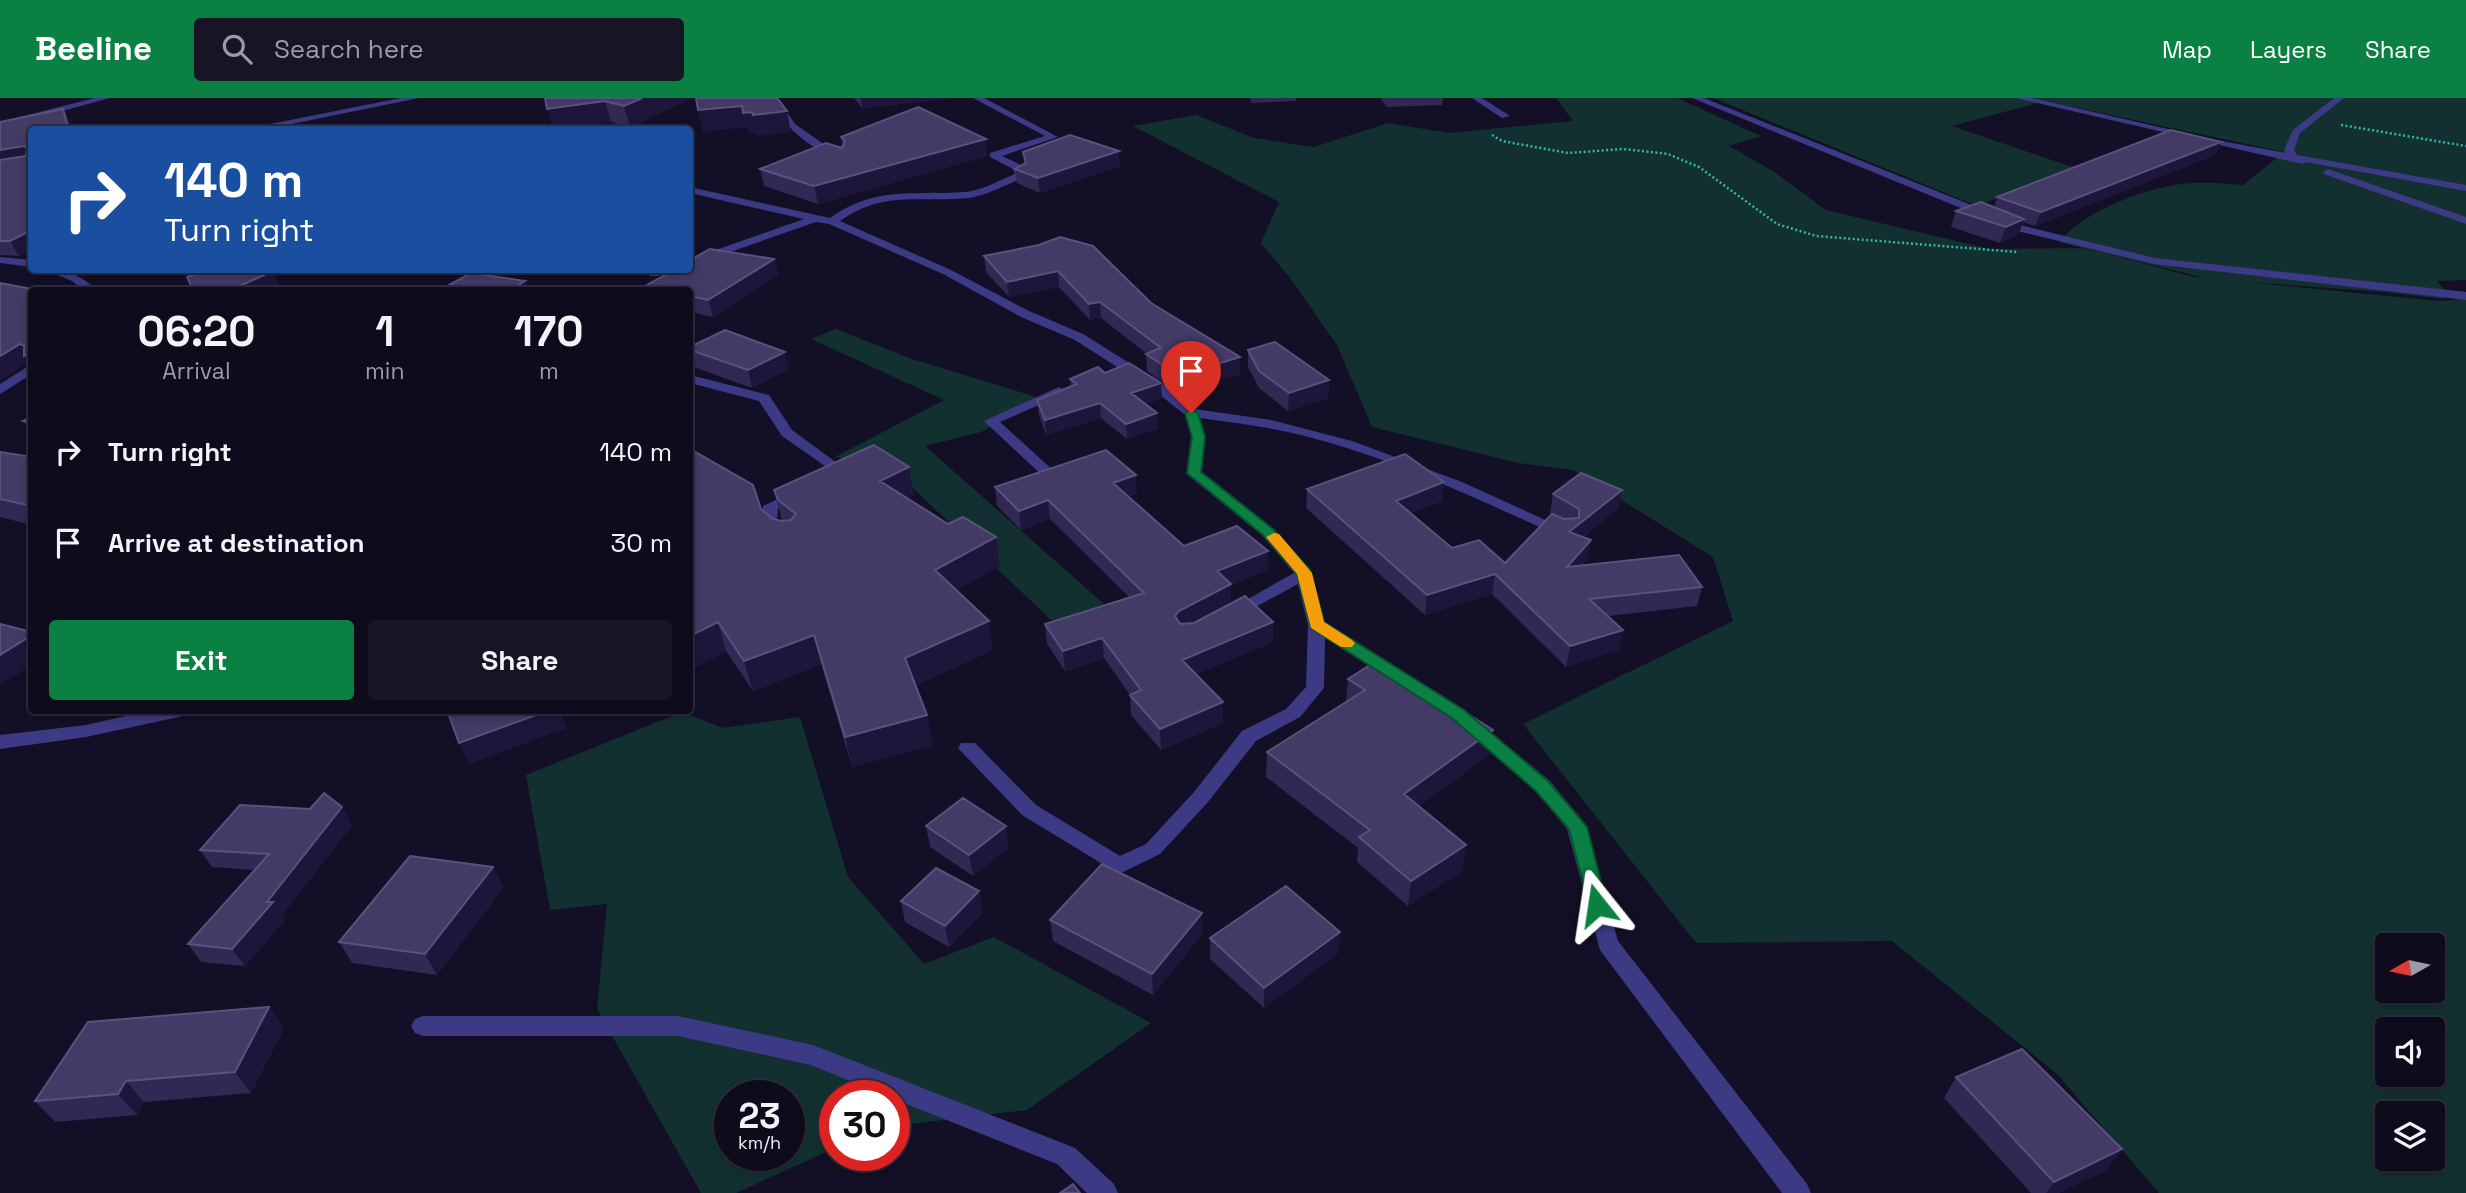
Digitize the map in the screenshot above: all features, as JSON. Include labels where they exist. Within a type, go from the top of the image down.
[{"type":"street","points":[[0,125],[106,98]]},
{"type":"street","points":[[265,126],[415,98]]},
{"type":"street","points":[[774,98],[788,123],[802,137],[842,160]]},
{"type":"street","points":[[693,262],[824,220],[878,198],[900,195],[969,195],[1021,175],[1017,167],[993,155],[1053,137],[977,98]]},
{"type":"street","points":[[1696,98],[2021,229],[2154,261],[2466,296]]},
{"type":"street","points":[[2020,98],[2294,158],[2466,188]]},
{"type":"street","points":[[2340,98],[2296,132],[2289,150],[2294,158],[2360,185],[2466,221]]},
{"type":"street","points":[[1479,100],[1505,116]]},
{"type":"street","points":[[693,191],[824,220],[947,272],[1025,314],[1079,337],[1116,367],[1191,413],[1272,424],[1342,443],[1416,468],[1567,533]]},
{"type":"street","points":[[707,258],[732,262]]},
{"type":"street","points":[[0,260],[28,264]]},
{"type":"street","points":[[60,273],[76,279],[86,287]]},
{"type":"street","points":[[0,390],[28,371]]},
{"type":"street","points":[[693,380],[764,398],[787,433],[834,466],[805,491],[771,506],[769,520],[774,533],[792,543]]},
{"type":"street","points":[[1052,477],[991,421],[1074,385]]},
{"type":"street","points":[[968,747],[1029,810],[1119,866],[1153,849],[1201,797],[1249,736],[1293,713],[1315,688],[1317,625],[1304,573],[1268,532],[1194,473],[1198,437],[1191,413]]},
{"type":"street","points":[[1222,618],[1304,573]]},
{"type":"street","points":[[1317,625],[1413,685]]},
{"type":"street","points":[[0,741],[86,731],[165,714]]},
{"type":"street","points":[[1458,714],[1543,786],[1577,827],[1608,944],[1798,1193]]},
{"type":"street","points":[[423,1026],[678,1026],[813,1055],[1066,1156],[1105,1193]]},
{"type":"path","points":[[1479,100],[1464,117],[1502,141],[1568,153],[1623,149],[1668,154],[1699,167],[1777,225],[1816,236],[2029,253]]},
{"type":"path","points":[[2313,120],[2466,146]]},
{"type":"green space","points":[[1556,98],[1677,98],[1761,136],[1729,146],[1773,171],[1826,210],[1990,249],[2083,248],[2059,242],[2070,230],[2102,210],[2160,188],[2206,183],[2243,185],[2284,152],[2045,101],[1952,126],[2075,168],[1977,206],[1713,98],[2466,98],[2466,280],[2437,281],[2443,288],[2443,299],[2246,282],[2438,301],[2466,299],[2466,1193],[2159,1193],[2057,1074],[1892,941],[1696,943],[1523,724],[1733,621],[1713,557],[1573,470],[1518,463],[1372,427],[1337,345],[1290,278],[1261,243],[1279,202],[1133,126],[1196,115],[1254,138],[1314,147],[1388,123],[1449,133],[1573,121]],"holes":[[[2106,254],[2205,278],[2194,277]]]},
{"type":"green space","points":[[836,329],[912,359],[1040,398],[981,432],[925,446],[1104,604],[1053,622],[891,467],[835,457],[944,400],[811,339]]},
{"type":"green space","points":[[677,714],[687,714],[723,728],[800,717],[848,877],[924,964],[994,937],[1151,1023],[1027,1110],[910,1124],[910,1080],[819,1080],[819,1155],[805,1162],[805,1080],[714,1080],[714,1171],[784,1171],[736,1193],[701,1193],[597,1009],[607,904],[550,910],[526,775]]},
{"type":"building","points":[[545,98],[642,98],[624,106],[605,101],[547,109]]},
{"type":"building","points":[[696,98],[777,98],[787,111],[753,115],[752,112],[743,113],[742,106],[698,110]]},
{"type":"building","points":[[918,107],[986,139],[814,186],[760,169],[826,143],[842,148],[845,141],[841,137]]},
{"type":"building","points":[[63,109],[68,126],[28,126],[28,232],[10,241],[0,241],[0,160],[26,156],[27,148],[24,146],[0,150],[0,122]]},
{"type":"building","points":[[2171,130],[2221,142],[2041,212],[1997,197]]},
{"type":"building","points":[[1070,135],[1119,151],[1038,178],[1015,169],[1026,163],[1023,152]]},
{"type":"building","points":[[1981,202],[2024,219],[2006,227],[1956,211]]},
{"type":"building","points":[[1060,237],[1093,246],[1151,303],[1240,357],[1179,376],[1146,354],[1161,348],[1100,302],[1089,304],[1058,271],[1007,282],[984,256],[1039,245]]},
{"type":"building","points":[[710,249],[774,259],[708,300],[693,297],[693,287],[645,286],[669,273],[693,273],[693,258]]},
{"type":"building","points":[[198,273],[269,273],[238,287],[192,287],[187,277]]},
{"type":"building","points":[[471,273],[525,281],[515,287],[445,287]]},
{"type":"building","points":[[0,283],[28,288],[28,354],[24,356],[24,346],[20,344],[0,356]]},
{"type":"building","points":[[725,330],[785,352],[748,370],[693,351],[693,346]]},
{"type":"building","points":[[1275,342],[1329,380],[1289,393],[1259,371],[1248,350]]},
{"type":"building","points":[[1129,363],[1161,383],[1131,393],[1157,413],[1126,424],[1100,403],[1045,420],[1037,400],[1077,384],[1070,379],[1098,367],[1105,373]]},
{"type":"building","points":[[874,445],[909,467],[880,481],[948,524],[963,517],[996,537],[935,570],[989,621],[905,658],[927,715],[845,737],[814,635],[744,661],[718,622],[693,634],[693,451],[753,485],[761,509],[773,519],[791,520],[796,514],[778,500],[774,490]]},
{"type":"building","points":[[1106,450],[1136,475],[1113,483],[1184,546],[1237,526],[1268,551],[1217,571],[1231,584],[1179,611],[1175,616],[1180,624],[1194,623],[1245,596],[1273,622],[1182,660],[1223,702],[1160,729],[1130,695],[1141,690],[1102,638],[1063,651],[1045,624],[1144,593],[1048,500],[1019,511],[995,487]]},
{"type":"building","points":[[0,452],[28,456],[28,505],[0,499]]},
{"type":"building","points":[[1405,454],[1444,482],[1396,501],[1452,548],[1479,540],[1505,563],[1552,514],[1564,519],[1579,518],[1579,509],[1553,494],[1581,473],[1622,490],[1569,532],[1591,540],[1567,567],[1679,555],[1702,587],[1589,599],[1623,630],[1570,646],[1495,574],[1427,595],[1307,489]]},
{"type":"building","points":[[0,624],[28,631],[28,638],[0,655]]},
{"type":"building","points":[[1381,658],[1493,730],[1404,794],[1466,845],[1411,881],[1359,837],[1370,830],[1267,752],[1365,690],[1348,679]]},
{"type":"building","points":[[448,714],[539,714],[459,743]]},
{"type":"building","points":[[324,793],[342,807],[267,902],[273,902],[232,949],[188,944],[269,854],[200,850],[240,805],[310,809]]},
{"type":"building","points":[[963,798],[1006,826],[969,855],[926,826]]},
{"type":"building","points":[[410,856],[493,867],[425,954],[339,942]]},
{"type":"building","points":[[1102,864],[1202,913],[1152,974],[1050,920]]},
{"type":"building","points":[[936,868],[979,891],[945,926],[901,901]]},
{"type":"building","points":[[1286,886],[1340,932],[1264,988],[1210,938]]},
{"type":"building","points":[[269,1007],[235,1072],[126,1081],[118,1094],[35,1101],[88,1022]]},
{"type":"building","points":[[2022,1049],[2122,1149],[2054,1182],[1956,1077]]},
{"type":"building","points":[[1073,1184],[1080,1193],[1060,1193]]},
{"type":"slow traffic","points":[[1274,537],[1304,573],[1317,625],[1347,643]]},
{"type":"route","points":[[1191,413],[1198,437],[1194,473],[1284,548],[1304,573],[1317,625],[1458,714],[1543,786],[1577,827],[1597,905]]}]
